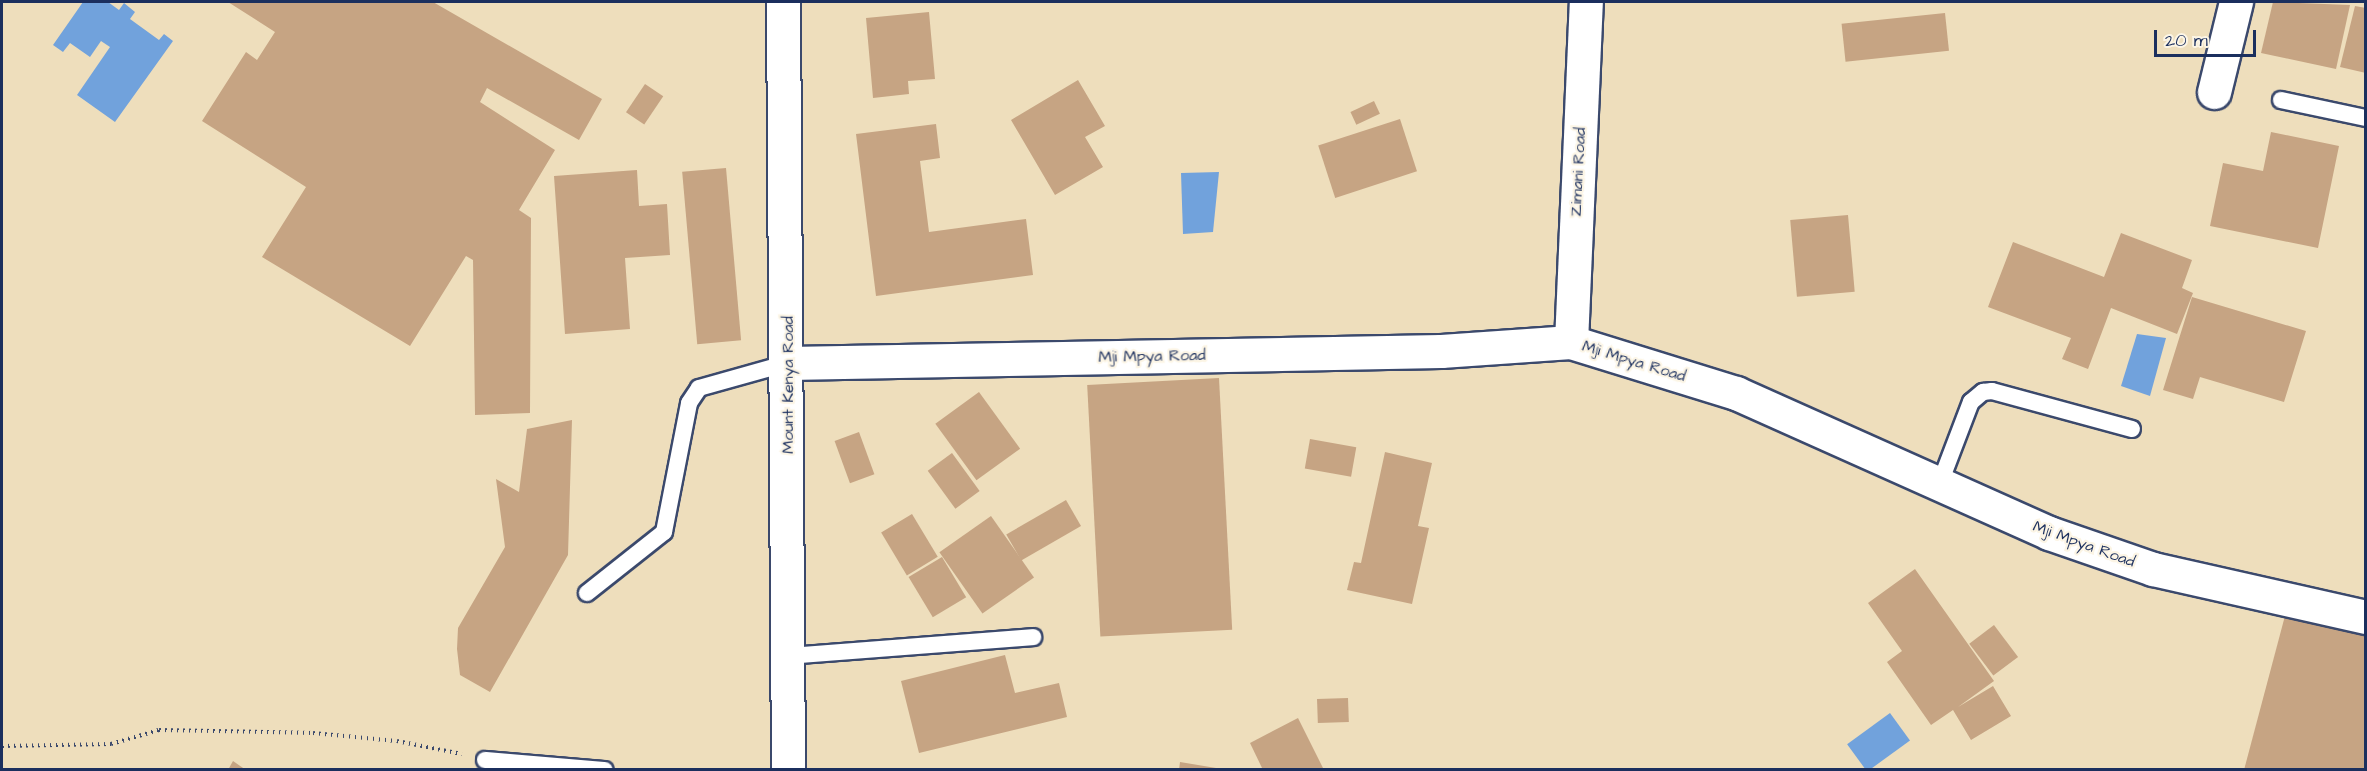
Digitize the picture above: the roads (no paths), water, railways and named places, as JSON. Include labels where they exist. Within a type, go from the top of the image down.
[{"type":"street","name":"Mount Kenya Road","points":[[783,2],[788,363],[788,770]]},
{"type":"street","name":"Zimani Road","points":[[1570,342],[1586,2]]},
{"type":"street","points":[[2214,92],[2236,2]]},
{"type":"street","name":"Mji Mpya Road","points":[[788,363],[1441,351],[1570,342],[1736,393],[2049,533],[2153,569],[2366,617]]},
{"type":"lane","points":[[2281,100],[2366,118]]},
{"type":"lane","points":[[587,593],[664,532],[689,403],[699,388],[788,363]]},
{"type":"lane","points":[[1940,483],[1971,402],[1983,392],[1992,391],[2132,429]]},
{"type":"lane","points":[[788,656],[1033,637]]},
{"type":"lane","points":[[486,760],[605,770]]},
{"type":"water","points":[[83,2],[108,2],[119,10],[124,3],[135,12],[130,19],[159,40],[164,34],[173,41],[115,122],[77,95],[110,47],[101,41],[90,57],[70,43],[63,52],[53,45]]},
{"type":"water","points":[[1219,172],[1213,232],[1183,234],[1181,173]]},
{"type":"water","points":[[2137,334],[2166,338],[2150,396],[2121,386]]},
{"type":"water","points":[[1890,713],[1910,741],[1869,770],[1866,770],[1847,744]]}]
